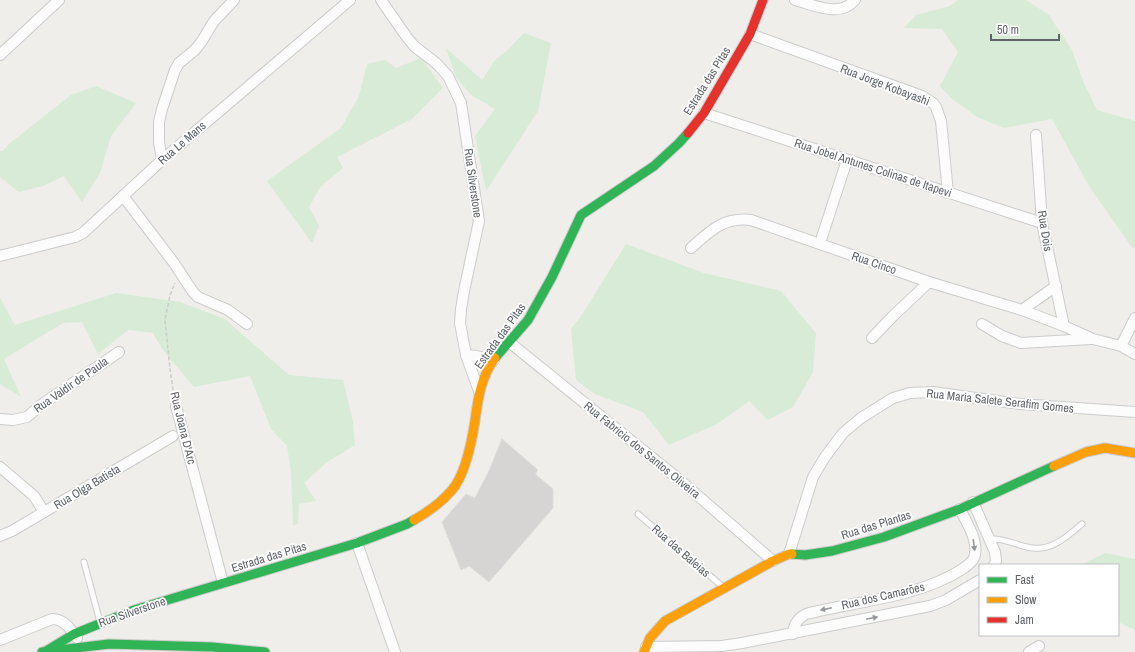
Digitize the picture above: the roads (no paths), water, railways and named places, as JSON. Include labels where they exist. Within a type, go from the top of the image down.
[{"type":"street","points":[[0,55],[59,0]]},
{"type":"street","points":[[162,160],[159,142],[159,122],[175,70],[179,63],[198,45],[214,21],[234,0]]},
{"type":"street","name":"Rua Le Mans","points":[[0,256],[75,237],[89,228],[162,160],[350,0]]},
{"type":"street","name":"Rua Silverstone","points":[[382,0],[414,46],[436,63],[448,76],[462,103],[479,222],[460,309],[460,323],[466,355],[479,391]]},
{"type":"street","name":"Estrada das Pitas","points":[[223,583],[357,543],[407,524],[423,515],[453,489],[462,471],[472,439],[479,391],[484,377],[494,360],[528,320],[552,277],[581,216],[654,166],[679,143],[704,113],[750,34],[763,0]]},
{"type":"street","points":[[795,0],[833,10],[841,10],[855,0]]},
{"type":"street","name":"Rua Jorge Kobayashi","points":[[750,34],[922,96],[933,103],[941,121],[948,193]]},
{"type":"street","name":"Rua Jobel Antunes Colinas de Itapevi","points":[[704,113],[1042,223]]},
{"type":"street","name":"Rua Dois","points":[[1036,135],[1042,223],[1064,326]]},
{"type":"street","points":[[820,243],[847,160]]},
{"type":"street","points":[[122,196],[193,292],[198,297],[228,310],[247,324]]},
{"type":"street","name":"Rua Cinco","points":[[691,248],[710,231],[727,221],[739,219],[751,220],[929,282],[1022,310],[1093,339]]},
{"type":"street","points":[[872,338],[929,282]]},
{"type":"street","points":[[1022,310],[1056,286]]},
{"type":"street","points":[[1121,346],[1135,318]]},
{"type":"street","points":[[982,324],[1002,336],[1021,343],[1093,339],[1121,346],[1135,354]]},
{"type":"street","name":"Rua Fabricio dos Santos Oliveira","points":[[509,342],[681,481],[773,561]]},
{"type":"street","name":"Rua Valdir de Paula","points":[[0,419],[13,420],[27,417],[41,405],[119,352]]},
{"type":"street","points":[[466,355],[494,360]]},
{"type":"street","name":"Rua Maria Salete Serafim Gomes","points":[[789,554],[813,477],[825,457],[843,433],[861,418],[893,398],[910,393],[933,392],[1020,404],[1135,412]]},
{"type":"street","name":"Rua Joana D'Arc","points":[[176,406],[223,583]]},
{"type":"street","name":"Rua Olga Batista","points":[[0,536],[12,531],[173,436]]},
{"type":"street","name":"Rua das Plantas","points":[[645,650],[650,638],[665,621],[723,588],[789,554],[806,555],[832,551],[884,536],[960,509],[1036,473],[1086,452],[1105,448],[1135,453]]},
{"type":"street","points":[[0,467],[34,496],[44,512]]},
{"type":"street","points":[[973,502],[996,552],[994,564]]},
{"type":"street","name":"Rua dos Camarões","points":[[793,634],[794,624],[800,617],[806,614],[927,587],[954,574],[968,565],[974,559],[975,550],[972,536],[960,509]]},
{"type":"street","points":[[357,543],[395,652]]},
{"type":"street","name":"Rua dos Camarões","points":[[645,650],[722,646],[793,634],[930,606],[946,600],[979,581]]},
{"type":"street","name":"Rua Silverstone","points":[[44,652],[74,634],[100,623],[134,610],[223,583]]},
{"type":"street","points":[[0,640],[52,618],[60,619],[74,634],[81,650]]},
{"type":"street","points":[[44,652],[81,650],[109,644],[164,648],[212,647],[265,652]]},
{"type":"street","points":[[1029,652],[1039,646]]},
{"type":"lane","name":"Rua das Baleias","points":[[638,514],[723,588]]},
{"type":"lane","points":[[990,539],[998,538],[1027,547],[1044,548],[1055,544],[1070,535],[1082,524]]},
{"type":"lane","points":[[84,562],[100,623]]}]
